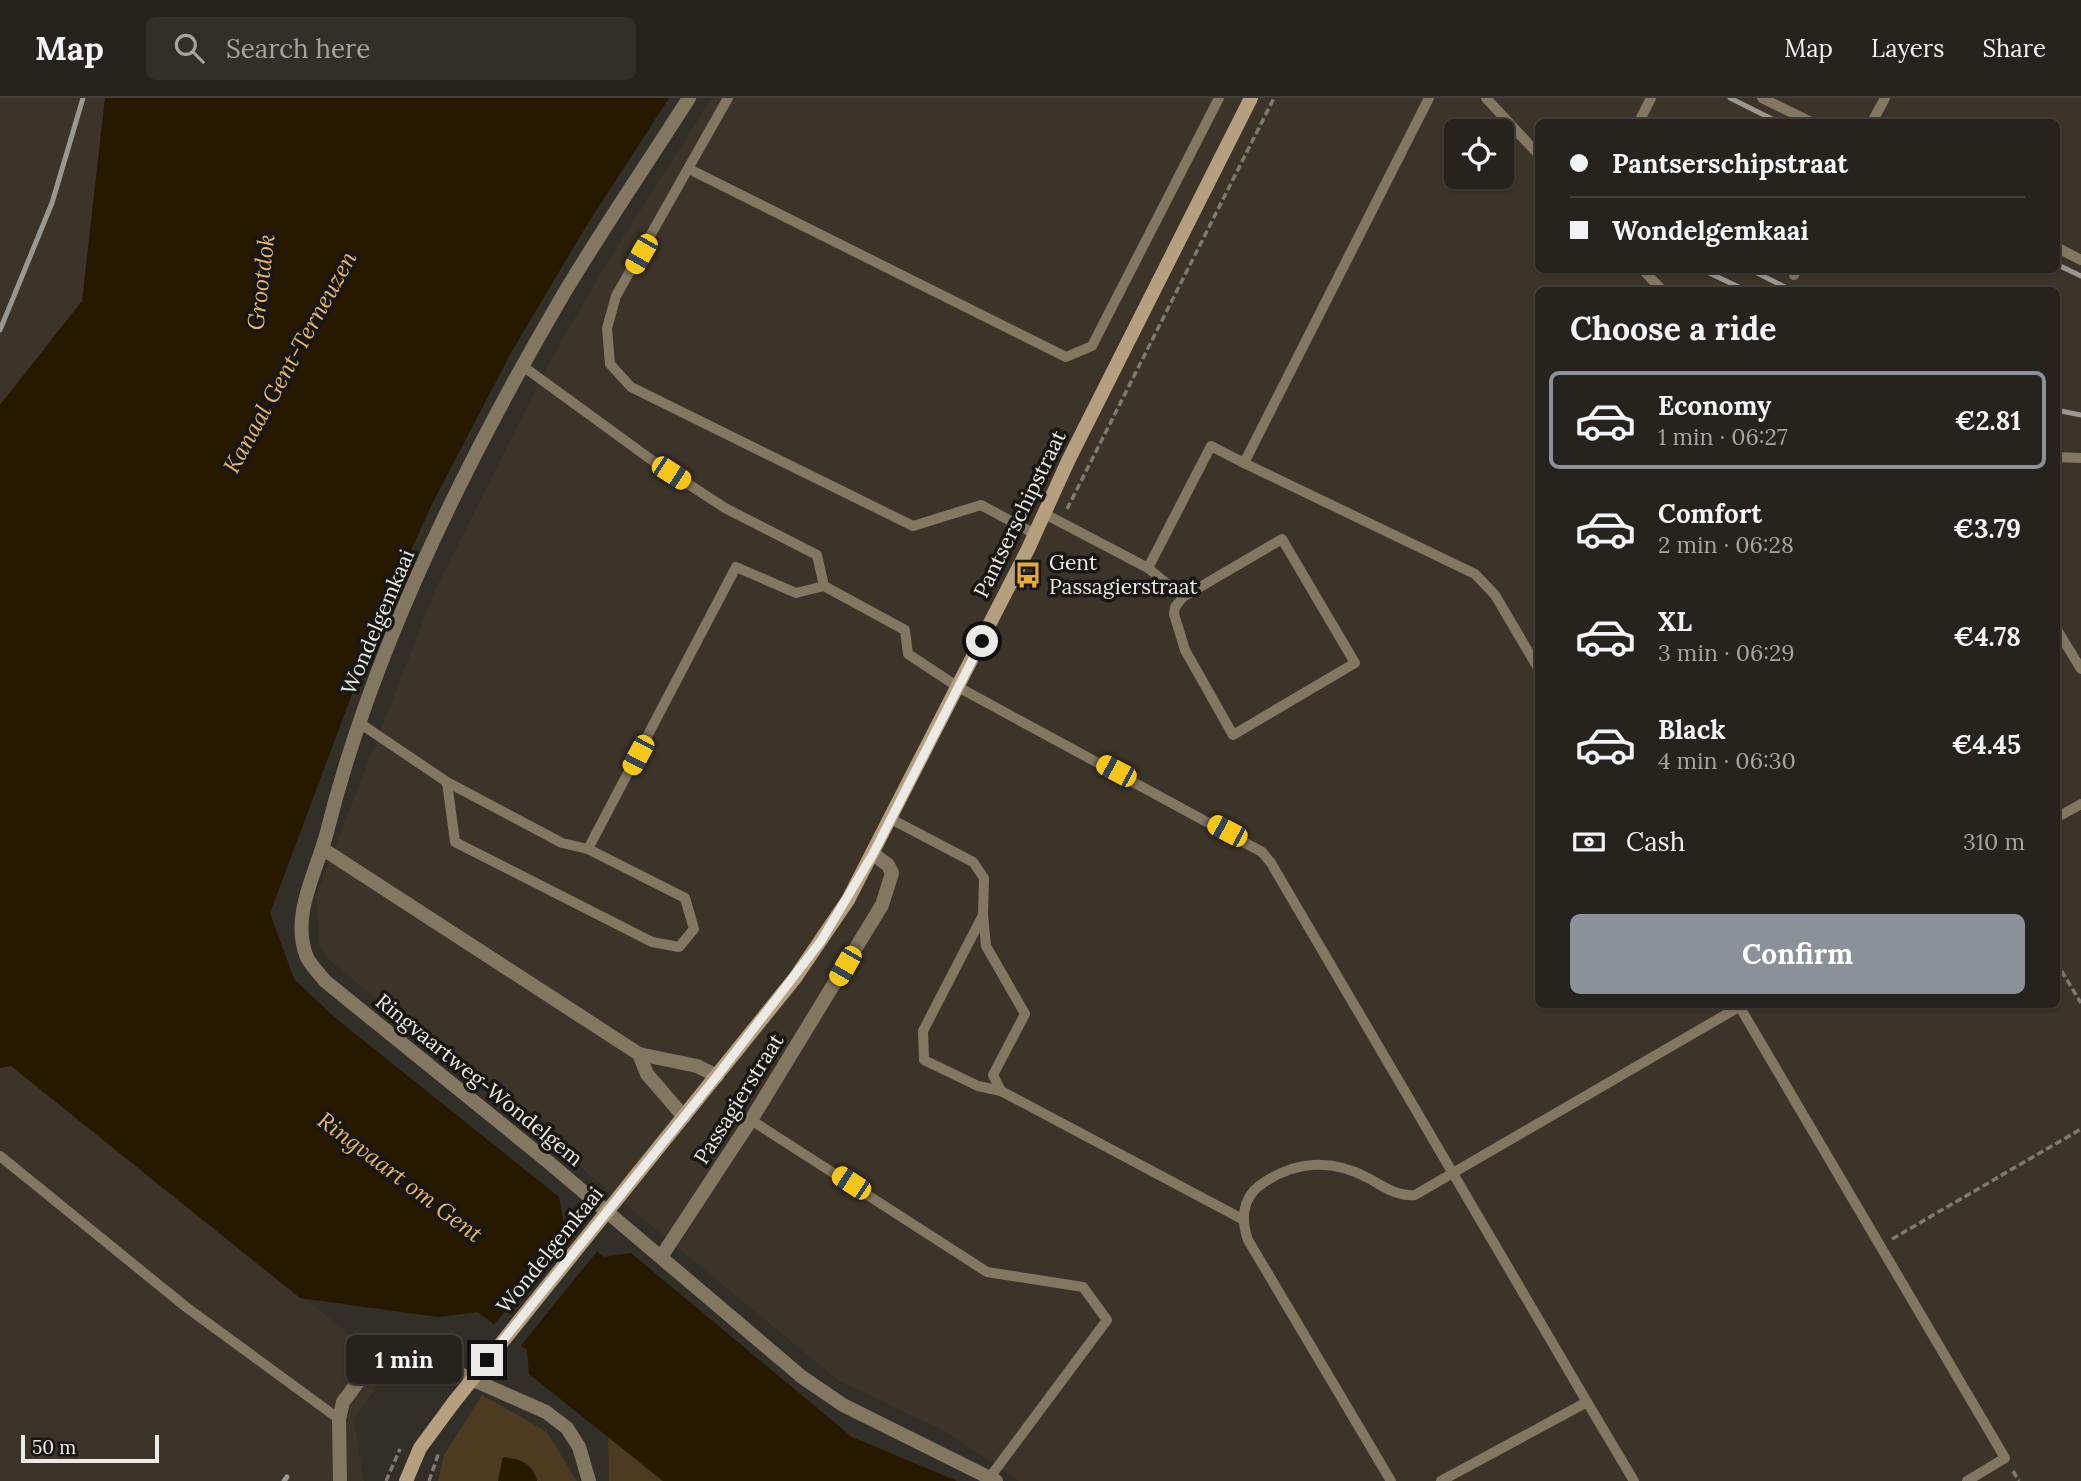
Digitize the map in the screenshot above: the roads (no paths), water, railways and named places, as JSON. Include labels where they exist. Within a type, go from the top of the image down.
[{"type":"main road","name":"Pantserschipstraat","points":[[717,1076],[821,941],[873,854],[1251,98]]},
{"type":"main road","name":"Wondelgemkaai","points":[[406,1481],[420,1448],[454,1402],[717,1076]]},
{"type":"street","name":"Wondelgemkaai","points":[[323,849],[345,760],[358,722],[421,572],[500,407],[564,294],[689,98]]},
{"type":"street","points":[[323,849],[639,1054],[696,1066],[717,1076]]},
{"type":"street","name":"Ringvaartweg-Wondelgem","points":[[323,849],[304,904],[302,930],[306,956],[325,981],[661,1257],[802,1377],[843,1405],[993,1479]]},
{"type":"street","name":"Passagierstraat","points":[[661,1257],[708,1189],[882,905],[891,873],[888,865],[873,854]]},
{"type":"street","points":[[639,1054],[647,1074],[684,1117]]},
{"type":"street","points":[[340,1481],[340,1419],[344,1402],[373,1362],[401,1353],[424,1358],[546,1412],[567,1428],[579,1447],[589,1481]]},
{"type":"lane","points":[[727,98],[616,296],[607,328],[610,365],[631,387],[913,526],[981,505],[1035,534]]},
{"type":"lane","points":[[689,169],[1066,357],[1092,346],[1219,98]]},
{"type":"lane","points":[[1244,463],[1429,98]]},
{"type":"lane","points":[[1486,98],[1535,150]]},
{"type":"lane","points":[[1640,119],[1651,98]]},
{"type":"lane","points":[[1762,98],[1805,119]]},
{"type":"lane","points":[[1874,119],[1885,98]]},
{"type":"lane","points":[[2060,249],[2081,260]]},
{"type":"lane","points":[[1646,273],[1659,287]]},
{"type":"lane","points":[[524,367],[663,468],[725,508],[817,555],[824,586]]},
{"type":"lane","points":[[1148,568],[1211,446],[1475,574],[1495,594],[1535,663]]},
{"type":"lane","points":[[2060,457],[2081,458]]},
{"type":"lane","points":[[1045,514],[1148,568],[1183,597]]},
{"type":"lane","points":[[1282,539],[1354,663],[1233,735],[1185,650],[1174,614],[1175,607],[1183,597],[1282,539]]},
{"type":"lane","points":[[588,849],[736,567],[796,593],[824,586],[905,630],[908,654],[958,687],[1262,852],[1634,1481]]},
{"type":"lane","points":[[2060,635],[2081,669]]},
{"type":"lane","points":[[358,722],[447,782],[562,844],[588,849],[685,898],[694,929],[679,947],[652,942],[455,842],[447,782]]},
{"type":"lane","points":[[2060,816],[2081,804]]},
{"type":"lane","points":[[891,819],[973,862],[984,878],[986,946],[1026,1014],[993,1075],[1001,1091]]},
{"type":"lane","points":[[983,915],[923,1031],[924,1060],[978,1086],[1001,1091],[1244,1220]]},
{"type":"lane","points":[[1391,1481],[1248,1240],[1244,1220],[1246,1203],[1260,1185],[1308,1164],[1344,1167],[1406,1196],[1415,1195],[1735,1008]]},
{"type":"lane","points":[[1742,1008],[2006,1458],[1967,1481]]},
{"type":"lane","points":[[751,1120],[987,1272],[1083,1287],[1107,1320],[993,1479]]},
{"type":"lane","points":[[0,1156],[186,1307],[340,1419]]},
{"type":"lane","points":[[1441,1481],[1587,1402]]},
{"type":"water","points":[[105,98],[669,98],[585,228],[512,351],[431,506],[379,622],[270,913],[294,979],[334,1017],[559,1197],[564,1225],[604,1257],[631,1253],[852,1437],[957,1481],[663,1481],[529,1374],[527,1350],[478,1312],[438,1317],[300,1298],[11,1066],[0,1068],[0,405],[82,301]]},
{"type":"water","points":[[503,1457],[525,1463],[537,1481],[498,1481]]},
{"type":"railway","points":[[0,330],[52,203],[83,98]]},
{"type":"railway","points":[[1730,98],[1772,119]]},
{"type":"railway","points":[[2060,266],[2081,276]]},
{"type":"railway","points":[[1709,273],[1739,287]]},
{"type":"railway","points":[[1757,273],[1785,287]]},
{"type":"railway","points":[[2060,411],[2081,415]]},
{"type":"railway","points":[[284,1481],[287,1477]]},
{"type":"place","name":"Gent Passagierstraat","points":[[1028,575]]},
{"type":"water label","name":"Grootdok","points":[[261,282]]},
{"type":"water label","name":"Kanaal Gent-Terneuzen","points":[[290,362]]},
{"type":"water label","name":"Ringvaart om Gent","points":[[400,1177]]}]
